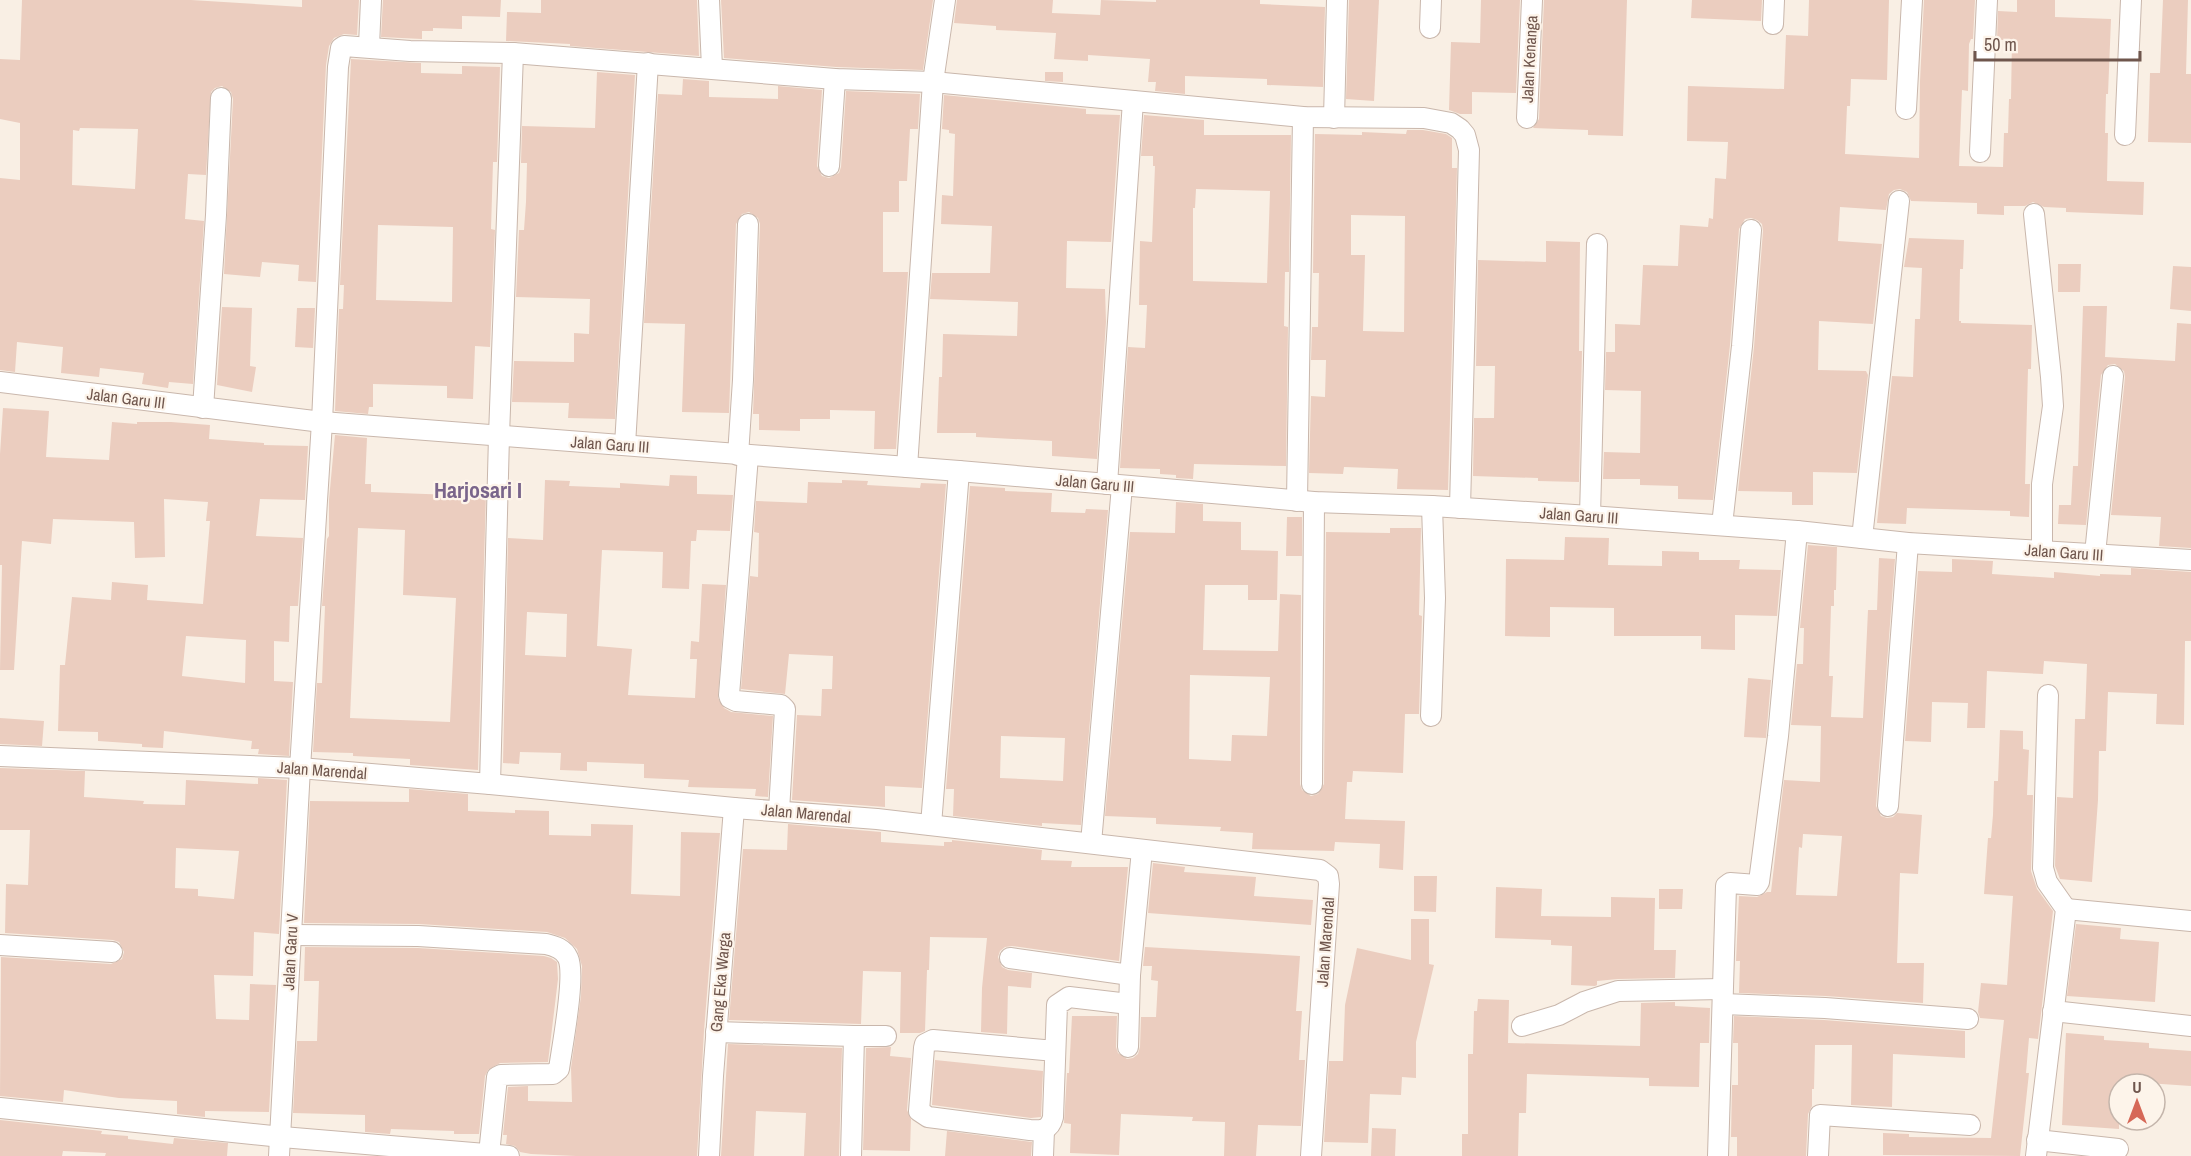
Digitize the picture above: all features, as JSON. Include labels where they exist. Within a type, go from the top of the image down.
[{"type":"street","points":[[369,46],[371,0]]},
{"type":"street","points":[[709,0],[711,68]]},
{"type":"street","points":[[907,467],[933,82],[945,0]]},
{"type":"street","points":[[1334,118],[1337,0]]},
{"type":"street","points":[[1430,28],[1431,0]]},
{"type":"street","name":"Jalan Kenanga","points":[[1527,118],[1532,0]]},
{"type":"street","points":[[1773,24],[1774,0]]},
{"type":"street","points":[[1906,109],[1912,0]]},
{"type":"street","points":[[1980,152],[1987,0]]},
{"type":"street","points":[[2125,135],[2131,0]]},
{"type":"street","name":"Jalan Garu V","points":[[280,1147],[341,48],[369,46],[410,51],[513,53],[835,79],[933,82],[1303,117],[1424,118],[1451,123],[1460,129],[1469,150],[1460,508]]},
{"type":"street","points":[[490,784],[499,436],[513,53]]},
{"type":"street","points":[[625,445],[648,63]]},
{"type":"street","points":[[829,166],[835,79]]},
{"type":"street","points":[[203,408],[221,98]]},
{"type":"street","points":[[1091,843],[1114,485],[1133,101]]},
{"type":"street","points":[[1303,117],[1305,502],[1312,784]]},
{"type":"street","points":[[1862,538],[1899,201]]},
{"type":"street","points":[[2034,214],[2053,406],[2042,484],[2042,551]]},
{"type":"street","points":[[747,224],[743,455],[729,696],[736,701],[781,705],[785,709],[780,811]]},
{"type":"street","points":[[1722,525],[1742,346],[1751,230]]},
{"type":"street","points":[[1590,516],[1597,244]]},
{"type":"street","points":[[2095,554],[2113,376]]},
{"type":"street","name":"Jalan Garu III","points":[[0,382],[322,422],[959,471],[1305,502],[1432,506],[1590,516],[1797,531],[1908,543],[2191,560]]},
{"type":"street","points":[[931,825],[959,471]]},
{"type":"street","points":[[1431,716],[1435,598],[1432,506]]},
{"type":"street","points":[[1718,1156],[1726,886],[1730,883],[1757,885],[1759,882],[1778,736],[1797,531]]},
{"type":"street","points":[[1888,806],[1908,543]]},
{"type":"street","points":[[2048,695],[2043,868],[2047,882],[2066,909],[2037,1148],[2118,1149]]},
{"type":"street","name":"Jalan Marendal","points":[[0,756],[300,768],[490,784],[931,825],[1320,870],[1328,876],[1311,1156]]},
{"type":"street","name":"Gang Eka Warga","points":[[710,1156],[716,1032],[734,808]]},
{"type":"street","points":[[1128,1047],[1130,975],[1142,850]]},
{"type":"street","points":[[2066,909],[2191,921]]},
{"type":"street","points":[[291,935],[418,936],[534,943],[554,946],[563,951],[568,957],[571,974],[559,1069],[556,1073],[497,1077],[489,1154]]},
{"type":"street","points":[[0,945],[112,952]]},
{"type":"street","points":[[1010,958],[1130,975]]},
{"type":"street","points":[[1522,1026],[1559,1015],[1584,1002],[1618,991],[1722,997],[1968,1019]]},
{"type":"street","points":[[1055,1051],[929,1041],[924,1048],[919,1111],[924,1116],[1044,1130],[1049,1127],[1053,1118],[1057,1005],[1069,997],[1129,1004]]},
{"type":"street","points":[[2053,1011],[2191,1026]]},
{"type":"street","points":[[716,1032],[886,1036]]},
{"type":"street","points":[[851,1156],[854,1036]]},
{"type":"street","points":[[0,1108],[280,1147],[509,1156]]},
{"type":"street","points":[[1818,1156],[1820,1115],[1970,1125]]},
{"type":"street","points":[[1043,1156],[1044,1130]]},
{"type":"building","points":[[22,0],[191,0],[302,7],[302,0],[359,0],[357,35],[344,34],[334,38],[329,46],[326,65],[316,282],[298,281],[299,265],[262,262],[260,277],[224,274],[233,99],[231,92],[222,86],[211,92],[206,175],[188,174],[185,219],[204,221],[193,384],[169,382],[168,388],[142,384],[144,373],[100,368],[99,377],[61,373],[63,347],[17,342],[15,372],[0,370],[0,178],[20,180],[20,123],[0,119],[0,59],[20,60]],"holes":[[[80,128],[138,129],[135,189],[72,185],[73,130],[79,131]]]},
{"type":"building","points":[[383,0],[501,0],[500,17],[462,16],[462,29],[433,28],[433,31],[422,31],[422,39],[381,37]]},
{"type":"building","points":[[541,0],[697,0],[699,56],[570,46],[570,44],[506,41],[507,12],[541,13]]},
{"type":"building","points":[[721,0],[933,0],[923,70],[836,67],[724,58]]},
{"type":"building","points":[[957,0],[1053,0],[1052,13],[1100,15],[1101,0],[1156,2],[1156,0],[1260,0],[1260,4],[1325,7],[1323,87],[1267,85],[1267,79],[1185,76],[1185,94],[1155,91],[1156,82],[1148,82],[1150,59],[1088,55],[1088,61],[1054,59],[1056,33],[996,30],[996,26],[954,23]]},
{"type":"building","points":[[1349,0],[1379,0],[1374,101],[1346,99]]},
{"type":"building","points":[[1481,0],[1520,0],[1516,93],[1472,92],[1472,114],[1460,114],[1449,110],[1451,42],[1480,43]]},
{"type":"building","points":[[1544,0],[1627,0],[1623,136],[1588,135],[1588,130],[1533,128],[1539,119]]},
{"type":"building","points":[[1692,0],[1762,0],[1761,21],[1691,18]]},
{"type":"building","points":[[1809,0],[1889,0],[1887,80],[1851,79],[1850,106],[1847,106],[1845,154],[1919,158],[1924,0],[1975,0],[1973,39],[1969,44],[1968,91],[1962,90],[1959,166],[2003,167],[2004,133],[2008,133],[2009,99],[2011,99],[2012,40],[1997,40],[1998,11],[2017,12],[2017,0],[2055,0],[2055,17],[2111,19],[2105,133],[2108,133],[2107,181],[2144,182],[2143,215],[2066,212],[2066,208],[2044,207],[2033,202],[2025,206],[2004,206],[2004,215],[1977,214],[1977,203],[1911,201],[1907,192],[1900,189],[1889,194],[1886,210],[1840,207],[1838,241],[1882,244],[1873,324],[1819,321],[1818,370],[1866,371],[1868,375],[1857,473],[1813,472],[1813,505],[1792,505],[1792,492],[1738,491],[1754,347],[1763,231],[1762,224],[1757,220],[1745,219],[1739,229],[1730,345],[1713,500],[1678,499],[1678,486],[1640,485],[1640,479],[1603,479],[1604,452],[1640,453],[1641,391],[1605,390],[1606,352],[1615,352],[1615,324],[1640,325],[1643,265],[1678,266],[1680,225],[1708,227],[1709,218],[1713,219],[1715,178],[1726,179],[1728,142],[1687,141],[1688,86],[1784,89],[1786,35],[1808,36]]},
{"type":"building","points":[[2163,0],[2188,0],[2186,74],[2191,74],[2191,143],[2148,142],[2150,73],[2160,73]]},
{"type":"building","points":[[351,59],[421,63],[421,73],[462,74],[462,66],[500,67],[497,162],[493,162],[491,229],[495,230],[490,347],[475,346],[473,399],[447,398],[447,386],[373,384],[373,407],[369,407],[368,414],[335,411],[339,309],[343,309],[344,285],[340,285]],"holes":[[[378,225],[453,227],[452,302],[376,300]]]},
{"type":"building","points":[[597,72],[635,75],[615,419],[568,418],[569,403],[512,402],[514,361],[574,362],[574,333],[589,334],[590,299],[516,297],[519,230],[524,230],[526,202],[527,163],[521,163],[522,126],[595,128]]},
{"type":"building","points":[[1045,72],[1063,72],[1063,82],[1045,81]]},
{"type":"building","points":[[683,79],[709,81],[709,97],[778,99],[778,86],[822,90],[817,166],[822,176],[829,178],[839,173],[841,167],[846,91],[920,94],[918,129],[910,129],[907,181],[899,181],[899,212],[883,212],[883,272],[908,272],[896,449],[874,449],[875,411],[830,410],[830,419],[800,419],[800,431],[759,430],[759,414],[753,414],[760,224],[758,218],[749,212],[742,214],[736,224],[729,413],[682,412],[685,324],[644,323],[658,94],[682,95]]},
{"type":"building","points":[[944,95],[1086,109],[1086,114],[1120,115],[1111,242],[1067,241],[1066,288],[1105,289],[1106,322],[1097,459],[1052,456],[1052,441],[976,437],[976,433],[937,433],[943,334],[1017,336],[1018,302],[930,299],[932,273],[990,273],[992,226],[941,224],[942,195],[953,196],[955,134],[942,129]]},
{"type":"building","points":[[1144,115],[1204,120],[1204,135],[1291,135],[1289,272],[1285,272],[1284,326],[1288,327],[1286,466],[1194,464],[1193,479],[1160,474],[1160,469],[1120,468],[1128,347],[1145,348],[1147,305],[1139,305],[1140,241],[1152,242],[1155,166],[1153,166],[1153,156],[1141,156]],"holes":[[[1196,189],[1270,191],[1267,283],[1193,281],[1193,208],[1195,208]]]},
{"type":"building","points":[[1407,130],[1423,130],[1446,134],[1452,138],[1452,168],[1457,168],[1448,490],[1397,489],[1398,469],[1344,467],[1343,474],[1309,473],[1311,396],[1325,397],[1326,360],[1311,360],[1312,327],[1318,327],[1319,273],[1313,273],[1315,134],[1362,135],[1362,132],[1406,134]],"holes":[[[1351,215],[1405,216],[1404,332],[1363,331],[1365,255],[1351,255]]]},
{"type":"building","points":[[1909,238],[1964,240],[1963,269],[1960,269],[1959,321],[1961,323],[2032,325],[2031,369],[2028,369],[2025,484],[2030,484],[2029,517],[2010,516],[2010,511],[1907,508],[1906,524],[1877,523],[1892,376],[1913,377],[1915,319],[1920,319],[1922,268],[1904,267]]},
{"type":"building","points":[[1546,241],[1580,242],[1579,351],[1582,351],[1579,482],[1473,476],[1474,418],[1494,418],[1495,366],[1476,366],[1478,260],[1546,262]]},
{"type":"building","points":[[2058,264],[2081,264],[2080,292],[2058,292]]},
{"type":"building","points":[[2173,266],[2191,267],[2191,311],[2170,309]]},
{"type":"building","points":[[2083,306],[2107,306],[2105,357],[2175,361],[2177,323],[2191,324],[2191,548],[2159,546],[2161,517],[2111,515],[2125,377],[2124,371],[2115,364],[2108,365],[2101,375],[2086,525],[2058,524],[2059,505],[2071,505],[2073,466],[2078,466]]},
{"type":"building","points":[[222,307],[252,308],[250,366],[256,367],[252,392],[217,385]]},
{"type":"building","points":[[297,308],[315,308],[313,348],[295,347]]},
{"type":"building","points":[[3,408],[49,411],[46,457],[109,460],[112,422],[137,424],[137,422],[171,422],[210,425],[209,439],[264,443],[264,445],[308,446],[305,500],[260,499],[256,536],[303,538],[298,606],[290,606],[289,642],[274,641],[274,681],[293,682],[289,756],[258,754],[259,749],[251,749],[252,741],[164,731],[163,748],[98,741],[98,732],[58,731],[60,665],[65,665],[72,597],[111,600],[112,582],[148,585],[147,600],[203,604],[210,521],[206,521],[208,502],[164,499],[165,557],[135,558],[134,522],[53,519],[51,544],[22,541],[14,670],[0,670],[2,565],[0,565],[0,454]],"holes":[[[186,636],[246,640],[245,683],[182,676]]]},
{"type":"building","points":[[335,435],[367,438],[365,484],[371,484],[371,492],[453,495],[453,491],[486,493],[478,770],[410,765],[410,759],[353,756],[353,753],[313,752],[317,683],[322,683],[325,606],[322,606],[329,536],[329,500]],"holes":[[[358,528],[405,530],[403,595],[456,598],[450,722],[350,718]]]},
{"type":"building","points":[[670,475],[697,476],[697,494],[733,495],[730,531],[697,530],[696,541],[691,541],[689,589],[662,588],[663,552],[602,550],[597,646],[632,649],[628,695],[695,698],[697,659],[690,659],[691,641],[699,642],[702,584],[726,585],[718,698],[724,708],[731,712],[773,716],[768,797],[755,796],[756,789],[688,787],[689,780],[644,778],[644,764],[587,762],[587,771],[560,770],[561,753],[520,752],[519,764],[503,763],[508,538],[543,540],[545,480],[570,481],[569,486],[620,488],[620,483],[669,486]],"holes":[[[527,612],[567,614],[566,657],[525,655]]]},
{"type":"building","points":[[842,480],[868,481],[867,485],[920,488],[921,483],[946,484],[922,788],[885,786],[885,807],[792,800],[797,715],[821,716],[822,689],[832,689],[833,656],[789,654],[785,694],[741,689],[750,576],[758,577],[759,533],[754,532],[756,501],[807,503],[808,482],[842,483]]},
{"type":"building","points":[[970,486],[1005,488],[1005,491],[1052,493],[1051,512],[1085,513],[1086,509],[1108,510],[1081,825],[1042,823],[1042,826],[953,816],[954,789],[946,789]],"holes":[[[1001,736],[1065,738],[1063,781],[1000,778]]]},
{"type":"building","points":[[1176,502],[1203,504],[1203,521],[1241,522],[1241,550],[1278,551],[1277,600],[1248,600],[1248,585],[1205,585],[1203,650],[1278,651],[1280,594],[1301,595],[1300,784],[1302,790],[1311,796],[1318,794],[1324,784],[1326,532],[1390,533],[1390,528],[1421,528],[1419,615],[1422,616],[1419,714],[1405,714],[1403,773],[1353,771],[1352,782],[1347,782],[1345,819],[1405,821],[1403,870],[1379,868],[1380,844],[1335,842],[1334,851],[1252,849],[1253,833],[1220,831],[1221,827],[1156,824],[1156,818],[1105,816],[1130,532],[1175,533]],"holes":[[[1190,675],[1270,677],[1267,736],[1232,735],[1231,761],[1189,759]]]},
{"type":"building","points":[[1287,517],[1302,517],[1302,556],[1286,556]]},
{"type":"building","points":[[1565,537],[1609,538],[1608,565],[1662,566],[1662,551],[1699,552],[1699,560],[1740,560],[1739,569],[1781,570],[1777,616],[1735,615],[1735,650],[1701,649],[1701,636],[1614,636],[1614,608],[1550,607],[1550,637],[1505,636],[1506,559],[1564,560]]},
{"type":"building","points":[[1808,545],[1837,547],[1836,590],[1834,590],[1834,606],[1831,606],[1829,676],[1833,676],[1831,717],[1863,718],[1868,610],[1877,610],[1879,558],[1895,559],[1876,806],[1881,816],[1887,818],[1897,813],[1922,815],[1918,874],[1900,873],[1897,963],[1924,963],[1923,1003],[1739,993],[1740,961],[1736,961],[1739,896],[1757,897],[1771,892],[1784,780],[1820,782],[1821,726],[1791,725],[1797,664],[1803,664],[1804,628],[1800,628]],"holes":[[[1803,834],[1842,836],[1837,896],[1796,895],[1799,847],[1802,848]]]},
{"type":"building","points":[[1952,559],[1993,561],[1992,574],[2054,578],[2054,572],[2100,576],[2100,574],[2131,575],[2131,568],[2191,572],[2191,641],[2185,641],[2184,725],[2156,724],[2157,694],[2108,692],[2106,751],[2099,751],[2092,882],[2060,879],[2055,866],[2057,797],[2073,798],[2075,719],[2085,719],[2087,664],[2044,661],[2043,674],[1987,671],[1985,728],[1967,728],[1968,703],[1932,702],[1931,742],[1905,741],[1918,571],[1952,572]]},
{"type":"building","points":[[1748,678],[1771,680],[1766,738],[1744,737]]},
{"type":"building","points":[[0,718],[44,721],[42,746],[0,744]]},
{"type":"building","points":[[2000,730],[2023,731],[2023,749],[2029,750],[2027,795],[2033,795],[2031,871],[2037,889],[2053,911],[2038,1039],[2029,1038],[2026,1073],[2029,1073],[2020,1156],[1883,1155],[1883,1133],[1909,1134],[1909,1137],[1991,1138],[2004,1020],[1980,1018],[1978,1012],[1981,983],[2007,985],[2013,896],[1984,894],[1988,838],[1991,838],[1994,781],[1998,781]]},
{"type":"building","points":[[0,768],[85,771],[84,797],[144,801],[143,804],[185,805],[186,780],[258,784],[258,778],[287,780],[279,934],[254,932],[253,976],[214,975],[216,1019],[249,1020],[250,984],[276,985],[269,1112],[205,1111],[205,1117],[177,1114],[177,1101],[119,1098],[64,1090],[63,1102],[0,1096],[1,957],[111,964],[122,959],[124,952],[119,942],[113,940],[5,933],[6,884],[28,885],[30,830],[0,830]],"holes":[[[176,848],[239,851],[234,899],[198,896],[198,889],[175,888]]]},
{"type":"building","points":[[409,789],[468,794],[468,811],[515,813],[515,810],[549,811],[549,835],[591,836],[591,824],[633,825],[631,894],[680,896],[681,832],[720,833],[704,1031],[697,1156],[531,1154],[520,1152],[515,1146],[506,1144],[507,1135],[503,1135],[508,1087],[528,1086],[528,1101],[572,1102],[571,1068],[581,996],[582,966],[577,949],[565,938],[547,932],[419,924],[304,923],[310,801],[409,802]]},
{"type":"building","points":[[788,824],[881,832],[881,842],[944,846],[944,842],[952,842],[952,840],[1042,850],[1041,860],[1072,861],[1071,867],[1128,867],[1119,961],[1012,946],[1005,947],[1000,951],[998,957],[1002,967],[1032,973],[1031,988],[1008,986],[1007,1034],[981,1032],[982,988],[987,938],[930,937],[925,1031],[920,1033],[900,1033],[901,972],[863,971],[861,1024],[729,1020],[743,849],[787,850]]},
{"type":"building","points":[[1153,863],[1185,867],[1184,872],[1256,877],[1254,896],[1313,900],[1311,925],[1148,913]]},
{"type":"building","points":[[1414,876],[1437,876],[1436,912],[1414,911]]},
{"type":"building","points":[[1496,887],[1542,889],[1541,916],[1611,917],[1611,897],[1655,898],[1654,950],[1676,950],[1675,978],[1618,979],[1597,981],[1595,986],[1571,985],[1572,946],[1551,945],[1551,940],[1495,938]]},
{"type":"building","points":[[1659,889],[1683,889],[1682,909],[1659,909]]},
{"type":"building","points":[[1411,919],[1429,919],[1429,964],[1434,965],[1416,1042],[1416,1078],[1402,1077],[1401,1095],[1370,1094],[1368,1143],[1324,1142],[1329,1061],[1343,1061],[1345,1005],[1357,948],[1411,960]]},
{"type":"building","points":[[2076,924],[2121,928],[2120,939],[2159,942],[2155,1002],[2067,996]]},
{"type":"building","points":[[305,947],[418,948],[551,958],[557,962],[558,979],[548,1062],[500,1063],[488,1070],[485,1076],[479,1134],[391,1129],[390,1134],[365,1132],[365,1115],[293,1113],[297,1041],[317,1041],[319,981],[304,981]]},
{"type":"building","points":[[1145,947],[1300,956],[1296,1011],[1302,1011],[1299,1060],[1305,1060],[1301,1126],[1258,1125],[1256,1156],[1224,1156],[1225,1122],[1192,1121],[1193,1117],[1121,1114],[1119,1155],[1070,1153],[1071,1124],[1064,1123],[1072,1016],[1117,1016],[1116,1047],[1118,1053],[1127,1059],[1138,1054],[1141,1017],[1156,1017],[1158,981],[1151,980],[1152,966],[1143,966]]},
{"type":"building","points":[[1478,999],[1509,1000],[1508,1043],[1640,1046],[1641,1003],[1675,1002],[1675,1006],[1710,1008],[1709,1043],[1700,1043],[1699,1087],[1649,1086],[1649,1078],[1527,1074],[1526,1113],[1519,1113],[1518,1156],[1462,1156],[1462,1134],[1468,1134],[1468,1054],[1473,1054],[1474,1011],[1477,1011]]},
{"type":"building","points":[[1734,1016],[1824,1020],[1965,1031],[1965,1058],[1893,1054],[1892,1107],[1851,1105],[1852,1045],[1815,1045],[1814,1089],[1812,1089],[1812,1106],[1808,1114],[1806,1156],[1737,1156],[1737,1137],[1731,1137],[1732,1085],[1738,1085],[1738,1043],[1733,1043]]},
{"type":"building","points":[[2066,1033],[2104,1036],[2104,1040],[2149,1043],[2149,1048],[2191,1051],[2191,1086],[2167,1084],[2167,1072],[2107,1072],[2107,1128],[2062,1125]]},
{"type":"building","points":[[728,1044],[842,1048],[839,1156],[804,1156],[806,1113],[756,1111],[754,1156],[721,1156]]},
{"type":"building","points":[[891,1047],[890,1056],[911,1058],[907,1110],[911,1119],[910,1151],[863,1150],[866,1048]]},
{"type":"building","points":[[935,1060],[1043,1071],[1041,1117],[1031,1118],[932,1105]]},
{"type":"building","points":[[0,1120],[102,1131],[101,1134],[128,1136],[128,1139],[173,1144],[174,1138],[228,1143],[227,1156],[105,1156],[106,1153],[63,1151],[62,1156],[0,1156]]},
{"type":"building","points":[[1372,1128],[1396,1129],[1395,1156],[1371,1156]]},
{"type":"building","points":[[947,1131],[1032,1142],[1031,1156],[945,1156]]},
{"type":"district","name":"Harjosari I","points":[[478,490]]}]
